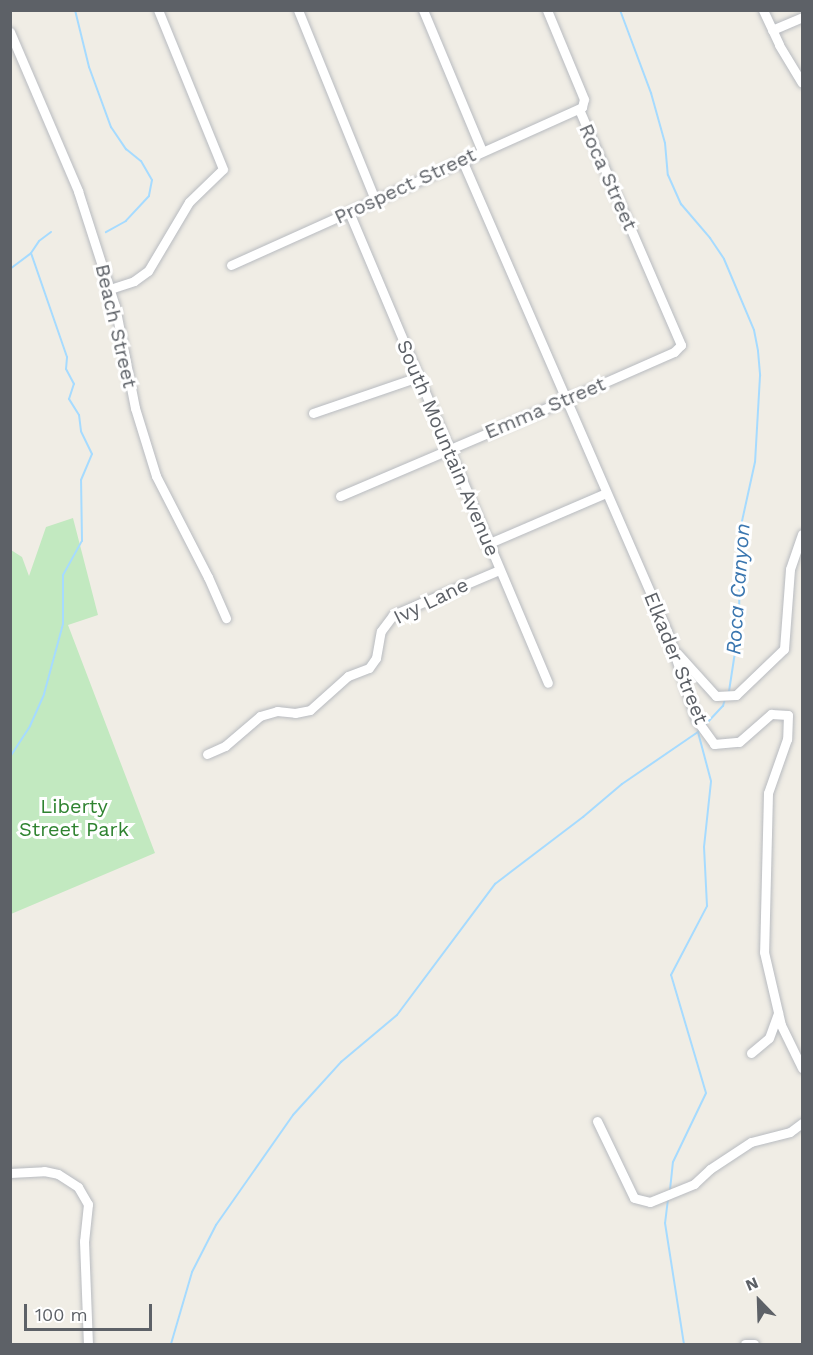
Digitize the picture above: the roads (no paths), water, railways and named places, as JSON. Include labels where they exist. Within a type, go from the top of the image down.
[{"type":"street","points":[[110,289],[134,281],[148,271],[189,202],[223,170],[158,10]]},
{"type":"street","points":[[298,10],[375,200]]},
{"type":"street","points":[[423,10],[482,151]]},
{"type":"street","name":"Roca Street","points":[[547,10],[584,99],[584,105],[579,110],[681,345]]},
{"type":"street","points":[[763,10],[802,84]]},
{"type":"street","points":[[772,30],[802,17]]},
{"type":"street","name":"Beach Street","points":[[10,32],[72,176],[110,289],[147,452],[165,496],[208,577],[226,618]]},
{"type":"street","name":"Prospect Street","points":[[231,265],[482,151],[579,110]]},
{"type":"street","name":"Elkader Street","points":[[462,160],[674,650],[696,719],[714,744],[739,742],[771,714],[788,715],[787,739],[768,793],[764,952],[781,1025],[802,1068]]},
{"type":"street","name":"South Mountain Avenue","points":[[349,212],[447,450],[548,683]]},
{"type":"street","name":"Emma Street","points":[[340,496],[674,352],[681,345]]},
{"type":"street","points":[[313,413],[418,377]]},
{"type":"street","points":[[487,544],[606,493]]},
{"type":"street","points":[[674,650],[716,696],[721,696],[733,695],[784,649],[790,568],[802,534]]},
{"type":"street","name":"Ivy Lane","points":[[207,754],[236,738],[260,716],[277,711],[295,713],[310,710],[348,676],[369,668],[376,658],[381,632],[393,615],[499,570]]},
{"type":"street","points":[[751,1053],[769,1038],[778,1013]]},
{"type":"street","points":[[597,1121],[634,1198],[650,1202],[694,1184],[710,1169],[751,1142],[790,1132],[802,1123]]},
{"type":"street","points":[[10,1173],[44,1171],[58,1174],[78,1187],[88,1204],[84,1241],[88,1344]]},
{"type":"street","points":[[745,1344],[754,1344]]},
{"type":"waterway","points":[[75,10],[89,67],[111,127],[126,149],[141,161],[152,180],[149,196],[126,221],[106,232]]},
{"type":"waterway","name":"Roca Canyon","points":[[620,10],[651,93],[665,143],[668,175],[681,204],[710,238],[724,259],[754,330],[758,351],[760,376],[755,462],[740,530],[739,626],[729,691]]},
{"type":"waterway","points":[[10,757],[30,726],[44,694],[63,624],[63,575],[82,541],[81,480],[92,454],[81,431],[79,415],[69,399],[74,384],[66,369],[67,357],[31,253],[39,241],[51,232]]},
{"type":"waterway","points":[[10,269],[31,253]]},
{"type":"waterway","name":"Roca Canyon","points":[[705,725],[723,706],[725,699]]},
{"type":"waterway","name":"Roca Canyon","points":[[670,1190],[673,1162],[706,1093],[671,975],[707,906],[704,847],[711,781],[698,732],[701,729]]},
{"type":"waterway","points":[[171,1344],[192,1272],[216,1225],[293,1115],[341,1062],[397,1015],[495,884],[583,817],[622,784],[698,732]]},
{"type":"waterway","name":"Roca Canyon","points":[[668,1199],[665,1223],[684,1344]]},
{"type":"park label","name":"Liberty Street Park","points":[[74,818]]}]
